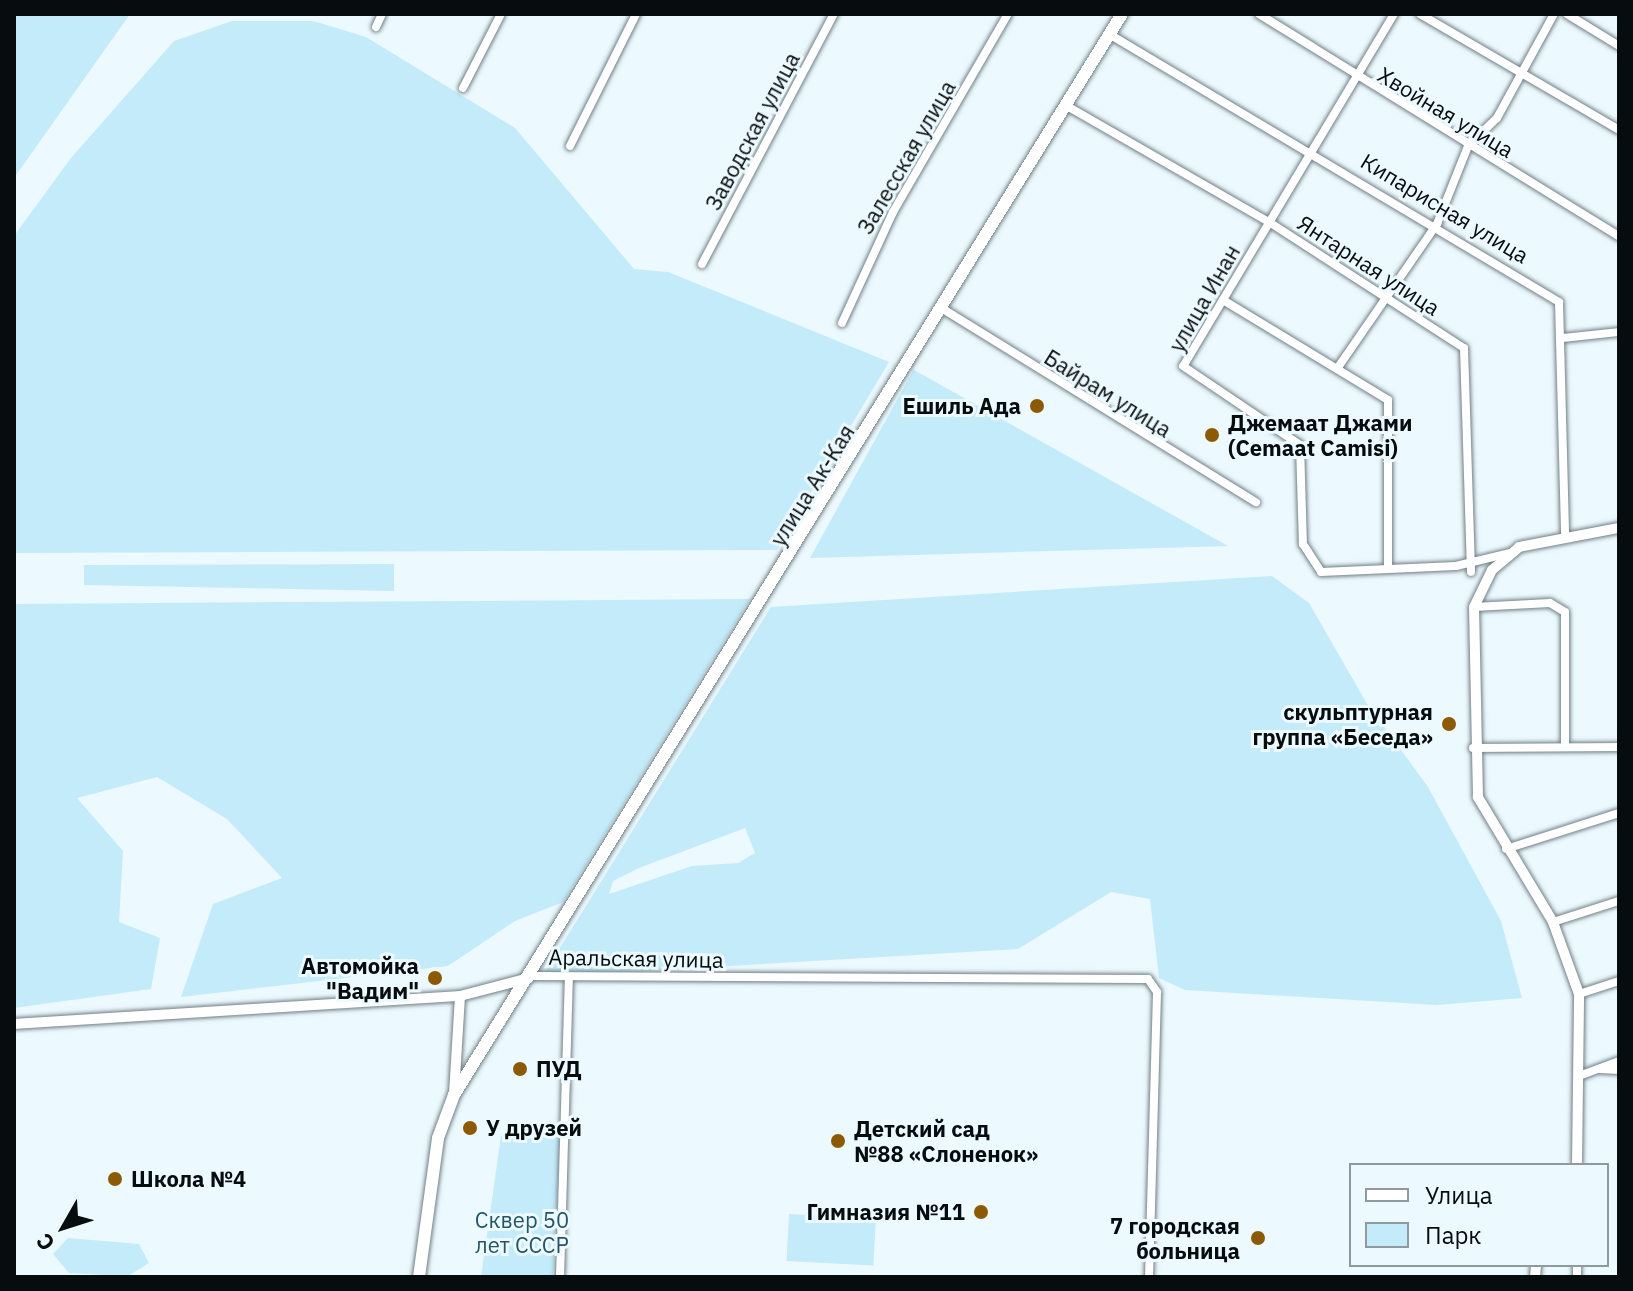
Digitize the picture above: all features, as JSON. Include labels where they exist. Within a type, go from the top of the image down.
[{"type":"main road","name":"улица Ак-Кая","points":[[534,976],[1122,14]]},
{"type":"main road","points":[[419,1277],[438,1138],[454,1095],[534,976]]},
{"type":"street","points":[[376,27],[382,14]]},
{"type":"street","points":[[463,88],[501,14]]},
{"type":"street","points":[[570,146],[636,14]]},
{"type":"street","name":"Заводская улица","points":[[702,264],[834,14]]},
{"type":"street","name":"Залесская улица","points":[[842,323],[893,212],[1008,14]]},
{"type":"street","name":"Хвойная улица","points":[[1259,14],[1357,80],[1619,236]]},
{"type":"street","name":"улица Инан","points":[[1388,567],[1321,572],[1303,544],[1300,445],[1183,366],[1394,14]]},
{"type":"street","points":[[1420,14],[1619,130]]},
{"type":"street","points":[[1339,366],[1437,224],[1468,146],[1522,76],[1554,14]]},
{"type":"street","points":[[1567,14],[1619,46]]},
{"type":"street","name":"Кипарисная улица","points":[[1109,34],[1437,224],[1559,302],[1565,533]]},
{"type":"street","name":"Янтарная улица","points":[[1067,106],[1269,222],[1464,348],[1469,361],[1471,572]]},
{"type":"street","points":[[1223,300],[1339,366],[1388,400],[1388,567],[1456,566],[1510,553],[1565,533],[1619,528]]},
{"type":"street","name":"Байрам улица","points":[[943,309],[1256,502]]},
{"type":"street","points":[[1562,338],[1619,332]]},
{"type":"street","points":[[1510,553],[1486,580],[1474,607],[1473,748],[1478,797],[1505,850],[1553,922],[1579,994],[1577,1163]]},
{"type":"street","points":[[1456,566],[1486,580]]},
{"type":"street","points":[[1474,607],[1550,603],[1565,612],[1565,746]]},
{"type":"street","points":[[1473,748],[1619,747]]},
{"type":"street","points":[[1505,850],[1619,813]]},
{"type":"street","points":[[1553,922],[1619,901]]},
{"type":"street","name":"Аральская улица","points":[[14,1024],[460,996],[534,976],[569,979],[1148,979],[1157,992],[1149,1277]]},
{"type":"street","points":[[560,1277],[569,979]]},
{"type":"street","points":[[1579,994],[1619,981]]},
{"type":"street","points":[[454,1095],[460,996]]},
{"type":"street","points":[[1579,1076],[1619,1061]]},
{"type":"street","points":[[1597,1069],[1619,1070]]},
{"type":"green space","points":[[14,14],[130,14],[14,178]]},
{"type":"green space","points":[[232,21],[313,21],[366,37],[515,128],[634,269],[668,272],[889,362],[777,550],[14,553],[14,236],[71,158],[174,41]]},
{"type":"green space","points":[[914,370],[1228,546],[810,558]]},
{"type":"green space","points":[[394,564],[394,591],[84,585],[84,565]]},
{"type":"green space","points":[[1272,576],[1309,603],[1366,702],[1428,787],[1501,921],[1522,998],[1437,1005],[1185,990],[1159,978],[1150,899],[1111,892],[1018,949],[542,977],[771,607]],"holes":[[[745,828],[755,853],[738,863],[692,866],[609,894],[613,881],[639,868]]]},
{"type":"green space","points":[[750,599],[563,902],[515,921],[448,966],[181,997],[213,904],[282,878],[227,819],[157,777],[77,798],[123,851],[119,922],[160,938],[151,989],[14,1008],[14,604]]},
{"type":"green space","name":"Сквер 50 лет СССР","points":[[501,1136],[560,1137],[553,1277],[481,1277]]},
{"type":"green space","points":[[789,1214],[876,1219],[873,1265],[787,1261]]},
{"type":"green space","points":[[68,1238],[139,1244],[149,1263],[128,1276],[69,1273],[53,1254]]},
{"type":"place","name":"Ешиль Ада","points":[[1037,406]]},
{"type":"place","name":"Джемаат Джами (Cemaat Camisi)","points":[[1212,435]]},
{"type":"place","name":"скульптурная группа «Беседа»","points":[[1449,724]]},
{"type":"place","name":"Автомойка \"Вадим\"","points":[[435,978]]},
{"type":"place","name":"ПУД","points":[[520,1069]]},
{"type":"place","name":"У друзей","points":[[470,1128]]},
{"type":"place","name":"Детский сад №88 «Слоненок»","points":[[838,1141]]},
{"type":"place","name":"Школа №4","points":[[115,1179]]},
{"type":"place","name":"Гимназия №11","points":[[981,1212]]},
{"type":"place","name":"7 городская больница","points":[[1258,1238]]}]
